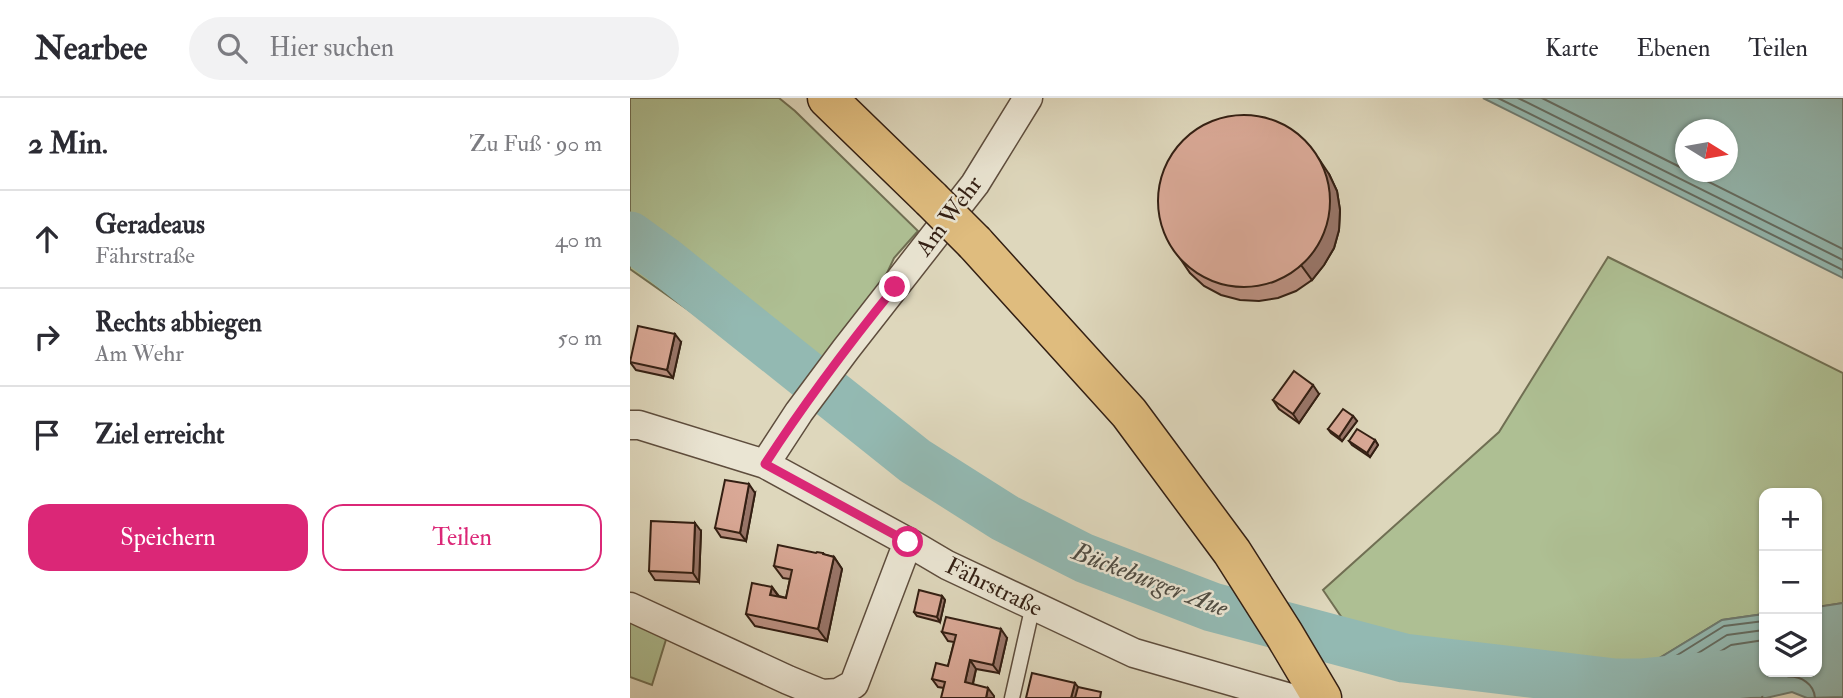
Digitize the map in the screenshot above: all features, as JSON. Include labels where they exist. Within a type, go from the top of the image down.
[{"type":"main road","points":[[827,98],[975,243],[1129,413],[1232,552],[1322,698]]},
{"type":"street","name":"Am Wehr","points":[[765,464],[845,349],[975,184],[1028,98]]},
{"type":"street","name":"Fährstraße","points":[[630,425],[639,425],[765,464],[947,565],[1134,653],[1290,698]]},
{"type":"street","points":[[630,607],[786,689],[822,694],[838,693],[854,684],[908,542]]},
{"type":"lane","points":[[1012,698],[1033,605]]},
{"type":"green space","points":[[630,98],[779,98],[918,231],[894,258],[825,406],[630,269]]},
{"type":"green space","points":[[1608,257],[1843,373],[1843,603],[1822,606],[1822,488],[1759,488],[1759,615],[1722,620],[1643,668],[1543,668],[1353,634],[1323,590],[1499,432]]},
{"type":"green space","points":[[630,616],[668,633],[652,685],[630,677]]},
{"type":"water","points":[[1483,98],[1843,98],[1843,278]]},
{"type":"water","points":[[1843,603],[1843,697],[1807,698],[1792,692],[1766,698],[1616,698],[1615,683],[1722,620],[1759,615],[1759,677],[1822,677],[1822,606]]},
{"type":"building","points":[[1244,115],[1277,122],[1305,140],[1323,168],[1330,201],[1323,234],[1305,262],[1277,280],[1244,287],[1211,280],[1183,262],[1165,234],[1158,201],[1165,168],[1183,140],[1211,122]]},
{"type":"building","points":[[638,326],[675,334],[667,370],[630,362]]},
{"type":"building","points":[[1294,371],[1313,385],[1293,414],[1273,400]]},
{"type":"building","points":[[1343,409],[1353,416],[1339,437],[1328,429]]},
{"type":"building","points":[[1357,429],[1375,440],[1367,453],[1349,441]]},
{"type":"building","points":[[725,480],[749,484],[740,533],[715,528]]},
{"type":"building","points":[[651,521],[695,523],[693,573],[649,571]]},
{"type":"building","points":[[778,545],[834,557],[818,629],[746,614],[752,583],[772,587],[770,595],[786,598],[792,570],[774,566]]},
{"type":"building","points":[[919,590],[942,596],[937,617],[914,612]]},
{"type":"building","points":[[946,617],[1001,629],[993,665],[970,660],[965,682],[988,688],[986,698],[941,698],[945,682],[932,679],[936,663],[948,666],[956,635],[942,632]]},
{"type":"building","points":[[1032,673],[1075,683],[1071,698],[1026,698]]},
{"type":"building","points":[[1078,687],[1101,692],[1100,698],[1075,698]]},
{"type":"waterway","name":"Bückeburger Aue","points":[[630,236],[915,461],[1005,518],[1084,558],[1212,607],[1404,658],[1615,683],[1643,683],[1759,671]]},
{"type":"route","points":[[895,287],[845,349],[765,464],[908,542]]}]
